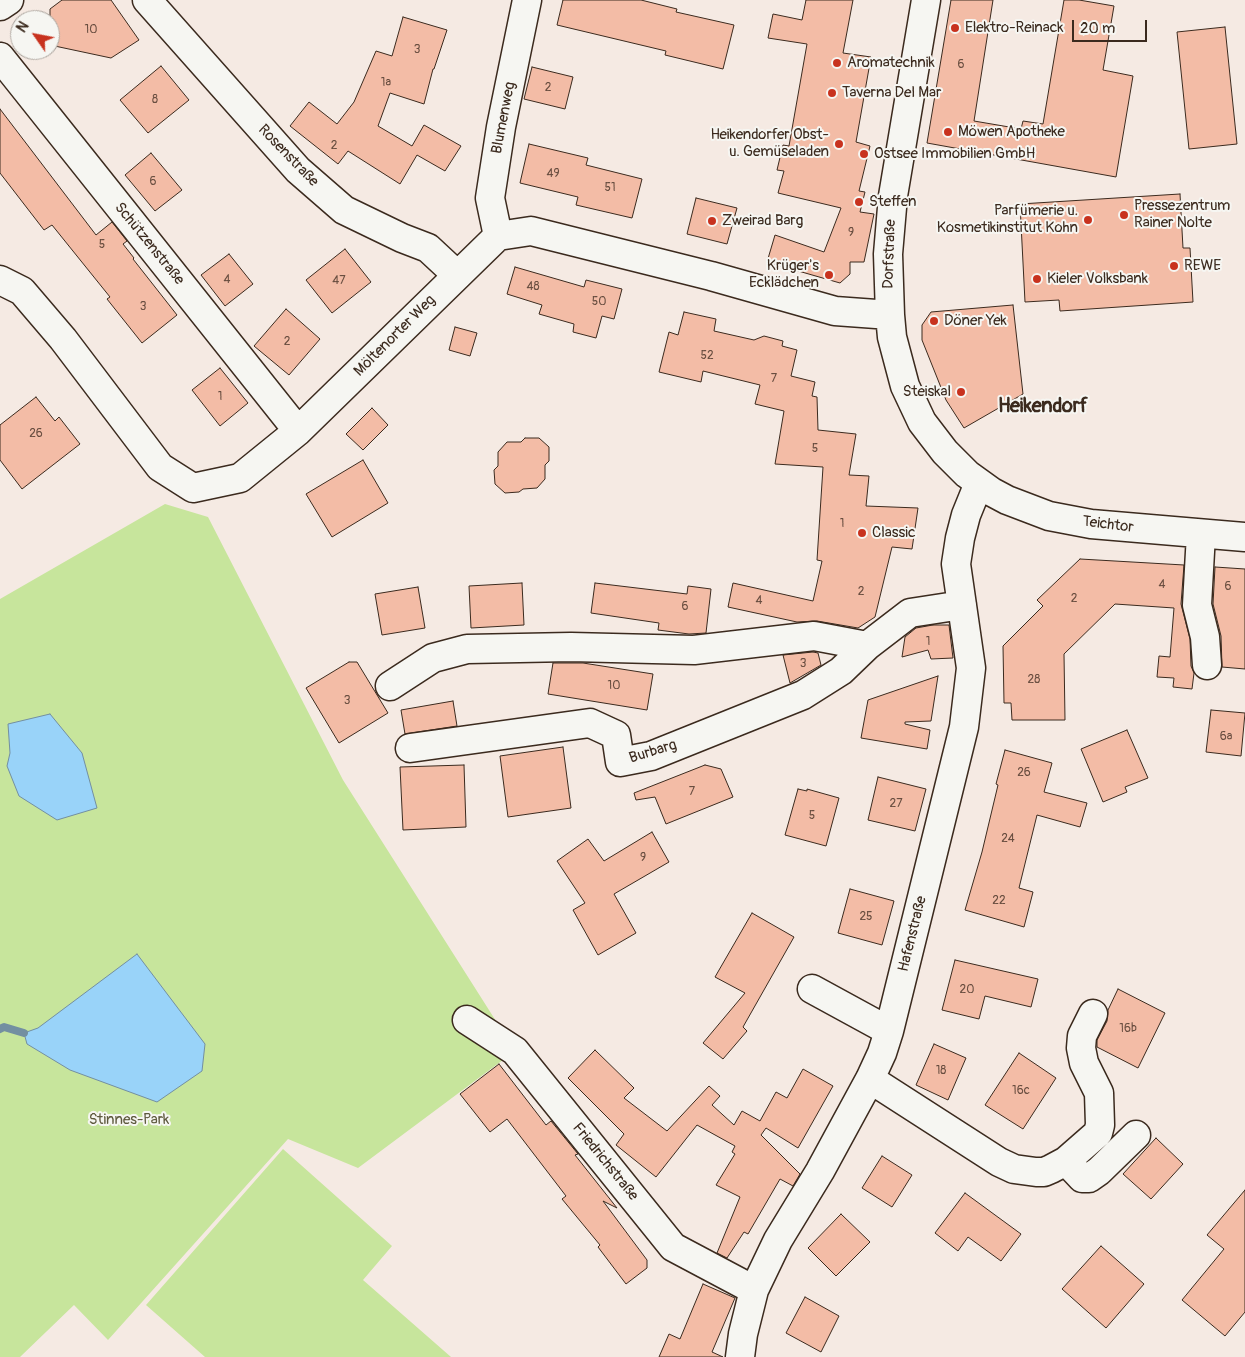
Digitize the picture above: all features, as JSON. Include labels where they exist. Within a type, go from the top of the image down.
[{"type":"street","points":[[0,6],[9,0]]},
{"type":"street","name":"Rosenstraße","points":[[147,0],[298,170],[344,210],[402,238],[428,248],[457,275]]},
{"type":"street","name":"Blumenweg","points":[[498,236],[490,198],[527,0]]},
{"type":"street","name":"Dorfstraße","points":[[926,0],[892,196],[888,254],[892,337],[905,386],[913,405],[934,439],[956,464],[979,483]]},
{"type":"street","name":"Schützenstraße","points":[[0,57],[298,431]]},
{"type":"street","points":[[498,236],[531,231],[711,276],[835,311],[890,315]]},
{"type":"street","name":"Möltenorter Weg","points":[[0,280],[22,291],[63,339],[160,467],[193,488],[240,478],[298,431],[498,236]]},
{"type":"street","name":"Teichtor","points":[[979,483],[1006,500],[1049,516],[1091,524],[1245,537]]},
{"type":"street","name":"Hafenstraße","points":[[740,1357],[743,1334],[754,1290],[778,1240],[820,1171],[870,1078],[882,1053],[889,1031],[964,727],[970,668],[956,564],[966,515],[979,483]]},
{"type":"street","points":[[1201,534],[1197,605],[1205,637],[1206,665]]},
{"type":"street","name":"Burbarg","points":[[410,748],[590,723],[616,735],[620,762],[651,756],[803,695],[841,671],[867,646],[910,613],[962,605]]},
{"type":"street","points":[[390,686],[433,658],[466,649],[571,647],[694,650],[814,636],[867,646]]},
{"type":"street","points":[[812,989],[889,1031]]},
{"type":"street","points":[[870,1078],[999,1162],[1014,1169],[1044,1172],[1066,1160],[1098,1132],[1100,1125],[1099,1093],[1084,1063],[1082,1048],[1082,1036],[1093,1014]]},
{"type":"street","name":"Friedrichstraße","points":[[467,1020],[515,1051],[673,1247],[754,1290]]},
{"type":"street","points":[[1066,1160],[1082,1178],[1089,1178],[1136,1135]]},
{"type":"green space","name":"Stinnes-Park","points":[[165,504],[208,517],[343,780],[515,1051],[358,1168],[288,1139],[108,1340],[74,1305],[20,1357],[0,1357],[0,599]]},
{"type":"green space","points":[[283,1149],[392,1246],[363,1280],[451,1357],[205,1357],[146,1305]]},
{"type":"water","points":[[50,714],[82,753],[97,808],[57,820],[19,796],[7,766],[10,753],[8,724]]},
{"type":"water","points":[[137,954],[205,1044],[202,1071],[157,1102],[70,1070],[27,1044],[24,1033],[38,1028]]},
{"type":"building","points":[[62,0],[111,0],[139,40],[111,58],[60,47],[60,10],[50,9]]},
{"type":"building","points":[[563,0],[641,0],[677,9],[676,12],[734,25],[723,69],[665,55],[666,51],[557,25]]},
{"type":"building","points":[[806,0],[853,0],[843,53],[871,57],[856,142],[870,146],[859,191],[865,192],[860,212],[874,214],[864,262],[850,262],[850,274],[840,283],[767,262],[775,235],[824,252],[841,208],[778,193],[784,171],[777,170],[783,145],[789,146],[807,44],[768,38],[773,14],[802,20]]},
{"type":"building","points":[[951,0],[993,0],[974,121],[1021,129],[1023,121],[1043,124],[1064,0],[1079,0],[1114,6],[1103,70],[1133,76],[1116,177],[927,143]]},
{"type":"building","points":[[403,17],[447,30],[433,69],[424,104],[390,93],[378,126],[412,146],[424,125],[461,146],[445,171],[417,155],[400,184],[348,151],[338,164],[290,126],[309,102],[337,124],[354,102],[376,51],[392,56]]},
{"type":"building","points":[[1225,27],[1237,144],[1189,149],[1177,32]]},
{"type":"building","points":[[161,66],[189,100],[148,133],[120,100]]},
{"type":"building","points":[[532,67],[573,77],[565,109],[524,99]]},
{"type":"building","points":[[0,109],[96,235],[112,222],[127,241],[123,244],[133,259],[177,315],[142,343],[107,299],[110,297],[52,225],[44,230],[0,173]]},
{"type":"building","points":[[529,144],[588,158],[586,165],[642,179],[632,218],[576,205],[578,197],[520,183]]},
{"type":"building","points":[[151,153],[182,190],[155,211],[125,175]]},
{"type":"building","points":[[1180,194],[1183,248],[1190,248],[1193,302],[1060,311],[1059,300],[1025,302],[1020,204]]},
{"type":"building","name":"Zweirad Barg","points":[[696,198],[737,208],[727,244],[687,234]]},
{"type":"building","points":[[345,249],[371,282],[332,313],[306,280]]},
{"type":"building","points":[[229,254],[253,284],[225,306],[201,275]]},
{"type":"building","points":[[515,267],[584,287],[586,280],[622,289],[614,319],[602,316],[596,338],[573,332],[574,324],[539,314],[542,305],[507,294]]},
{"type":"building","points":[[1013,305],[1023,394],[964,428],[946,400],[922,340],[922,325],[931,312]]},
{"type":"building","points":[[286,309],[320,339],[289,375],[254,346]]},
{"type":"building","points":[[684,312],[716,319],[714,331],[754,340],[764,336],[783,341],[782,346],[797,350],[791,376],[815,382],[812,396],[817,397],[818,430],[856,434],[849,475],[869,476],[866,506],[918,508],[912,549],[892,547],[875,617],[858,628],[817,621],[797,622],[728,607],[733,583],[813,601],[822,561],[817,560],[823,467],[775,464],[784,411],[755,404],[760,385],[703,371],[701,382],[659,372],[669,332],[678,335]]},
{"type":"building","points":[[455,327],[477,333],[470,356],[449,350]]},
{"type":"building","points":[[220,368],[248,403],[220,426],[192,390]]},
{"type":"building","points":[[36,397],[55,421],[59,417],[80,444],[22,489],[0,460],[0,425]]},
{"type":"building","points":[[372,408],[388,425],[363,450],[346,434]]},
{"type":"building","points":[[525,438],[539,438],[549,447],[549,461],[545,465],[545,479],[537,488],[505,493],[495,484],[494,470],[498,466],[498,452],[507,442],[521,442]]},
{"type":"building","points":[[363,460],[388,503],[332,537],[306,494]]},
{"type":"building","points":[[1080,559],[1184,565],[1181,604],[1190,639],[1191,666],[1194,673],[1192,689],[1173,687],[1174,678],[1157,677],[1159,656],[1170,657],[1174,608],[1115,604],[1064,654],[1065,720],[1012,720],[1011,703],[1004,703],[1003,646],[1043,606],[1037,600]]},
{"type":"building","points":[[1215,567],[1245,569],[1245,669],[1222,667],[1221,636],[1213,604]]},
{"type":"building","points":[[522,583],[524,625],[471,628],[469,586]]},
{"type":"building","points":[[595,583],[687,594],[688,586],[711,589],[706,633],[689,634],[658,630],[659,623],[591,613]]},
{"type":"building","points":[[418,587],[425,628],[382,635],[375,594]]},
{"type":"building","points":[[949,625],[953,658],[931,659],[928,650],[902,657],[905,637],[916,628]]},
{"type":"building","points":[[818,653],[821,665],[790,683],[783,655]]},
{"type":"building","points":[[349,662],[357,662],[388,713],[339,743],[306,688]]},
{"type":"building","points":[[553,663],[583,663],[653,674],[647,710],[548,694]]},
{"type":"building","points":[[938,676],[931,721],[905,722],[905,724],[930,730],[927,749],[861,738],[868,700]]},
{"type":"building","points":[[453,701],[457,726],[405,734],[401,710]]},
{"type":"building","points":[[1211,710],[1245,713],[1241,756],[1206,752]]},
{"type":"building","points":[[1127,730],[1148,778],[1125,787],[1127,792],[1103,802],[1081,749]]},
{"type":"building","points":[[563,747],[571,808],[508,817],[500,756]]},
{"type":"building","points":[[1005,750],[1052,763],[1044,792],[1087,803],[1080,827],[1037,815],[1019,888],[1033,892],[1024,927],[965,910],[982,852]]},
{"type":"building","points":[[464,765],[466,827],[403,830],[400,767]]},
{"type":"building","points":[[705,765],[721,769],[733,797],[666,824],[655,797],[636,800],[634,793]]},
{"type":"building","points":[[878,777],[926,789],[915,831],[868,820]]},
{"type":"building","points":[[798,789],[807,791],[807,789],[839,798],[826,846],[785,835]]},
{"type":"building","points":[[652,832],[669,862],[614,894],[636,933],[598,955],[573,910],[585,903],[557,861],[588,839],[604,861]]},
{"type":"building","points":[[850,889],[894,901],[882,945],[838,933]]},
{"type":"building","points":[[752,913],[794,937],[743,1027],[747,1031],[723,1059],[703,1043],[745,993],[715,977]]},
{"type":"building","points":[[955,960],[1038,979],[1031,1007],[985,996],[979,1019],[942,1010]]},
{"type":"building","points":[[1118,989],[1165,1013],[1138,1068],[1097,1047],[1097,1040],[1107,1021],[1108,1010]]},
{"type":"building","points":[[934,1044],[966,1058],[948,1100],[916,1085]]},
{"type":"building","points":[[595,1050],[634,1088],[624,1098],[667,1131],[709,1086],[720,1096],[712,1105],[734,1125],[742,1111],[760,1121],[776,1092],[787,1098],[803,1069],[833,1086],[798,1148],[766,1128],[761,1135],[800,1174],[793,1186],[780,1179],[748,1234],[744,1232],[727,1258],[717,1253],[740,1197],[716,1185],[735,1154],[732,1152],[735,1146],[697,1125],[656,1177],[616,1145],[624,1134],[568,1078]]},
{"type":"building","points":[[1019,1053],[1056,1078],[1023,1129],[985,1105]]},
{"type":"building","points":[[499,1064],[546,1125],[551,1121],[578,1154],[575,1155],[617,1208],[603,1201],[647,1260],[647,1268],[626,1284],[598,1247],[600,1245],[562,1199],[566,1196],[507,1119],[490,1132],[460,1094]]},
{"type":"building","points":[[1156,1138],[1183,1164],[1151,1199],[1123,1174]]},
{"type":"building","points":[[882,1156],[912,1175],[892,1207],[862,1188]]},
{"type":"building","points":[[1245,1190],[1245,1312],[1225,1336],[1182,1300],[1224,1249],[1207,1235]]},
{"type":"building","points":[[965,1193],[1021,1234],[1001,1261],[968,1237],[958,1251],[935,1233]]},
{"type":"building","points":[[841,1214],[870,1242],[836,1276],[808,1248]]},
{"type":"building","points":[[1101,1246],[1144,1284],[1106,1328],[1062,1289]]},
{"type":"building","points":[[703,1284],[735,1298],[712,1352],[723,1357],[659,1357],[669,1334],[680,1339]]},
{"type":"building","points":[[805,1297],[839,1316],[821,1352],[786,1333]]},
{"type":"waterway","points":[[0,1029],[4,1027],[24,1033]]},
{"type":"place","name":"Elektro-Reinack","points":[[955,28]]},
{"type":"place","name":"Aromatechnik","points":[[837,63]]},
{"type":"place","name":"Taverna Del Mar","points":[[832,93]]},
{"type":"place","name":"Möwen Apotheke","points":[[948,132]]},
{"type":"place","name":"Heikendorfer Obst- u. Gemüseladen","points":[[839,144]]},
{"type":"place","name":"Ostsee Immobilien GmbH","points":[[864,154]]},
{"type":"place","name":"Steffen","points":[[859,202]]},
{"type":"place","name":"Pressezentrum Rainer Nolte","points":[[1124,215]]},
{"type":"place","name":"Parfümerie u. Kosmetikinstitut Kohn","points":[[1088,220]]},
{"type":"place","name":"Zweirad Barg","points":[[712,221]]},
{"type":"place","name":"REWE","points":[[1174,266]]},
{"type":"place","name":"Krüger's Ecklädchen","points":[[829,275]]},
{"type":"place","name":"Kieler Volksbank","points":[[1037,279]]},
{"type":"place","name":"Döner Yek","points":[[934,321]]},
{"type":"place","name":"Steiskal","points":[[961,392]]},
{"type":"place","name":"Classic","points":[[862,533]]},
{"type":"district","name":"Heikendorf","points":[[1043,407]]}]
